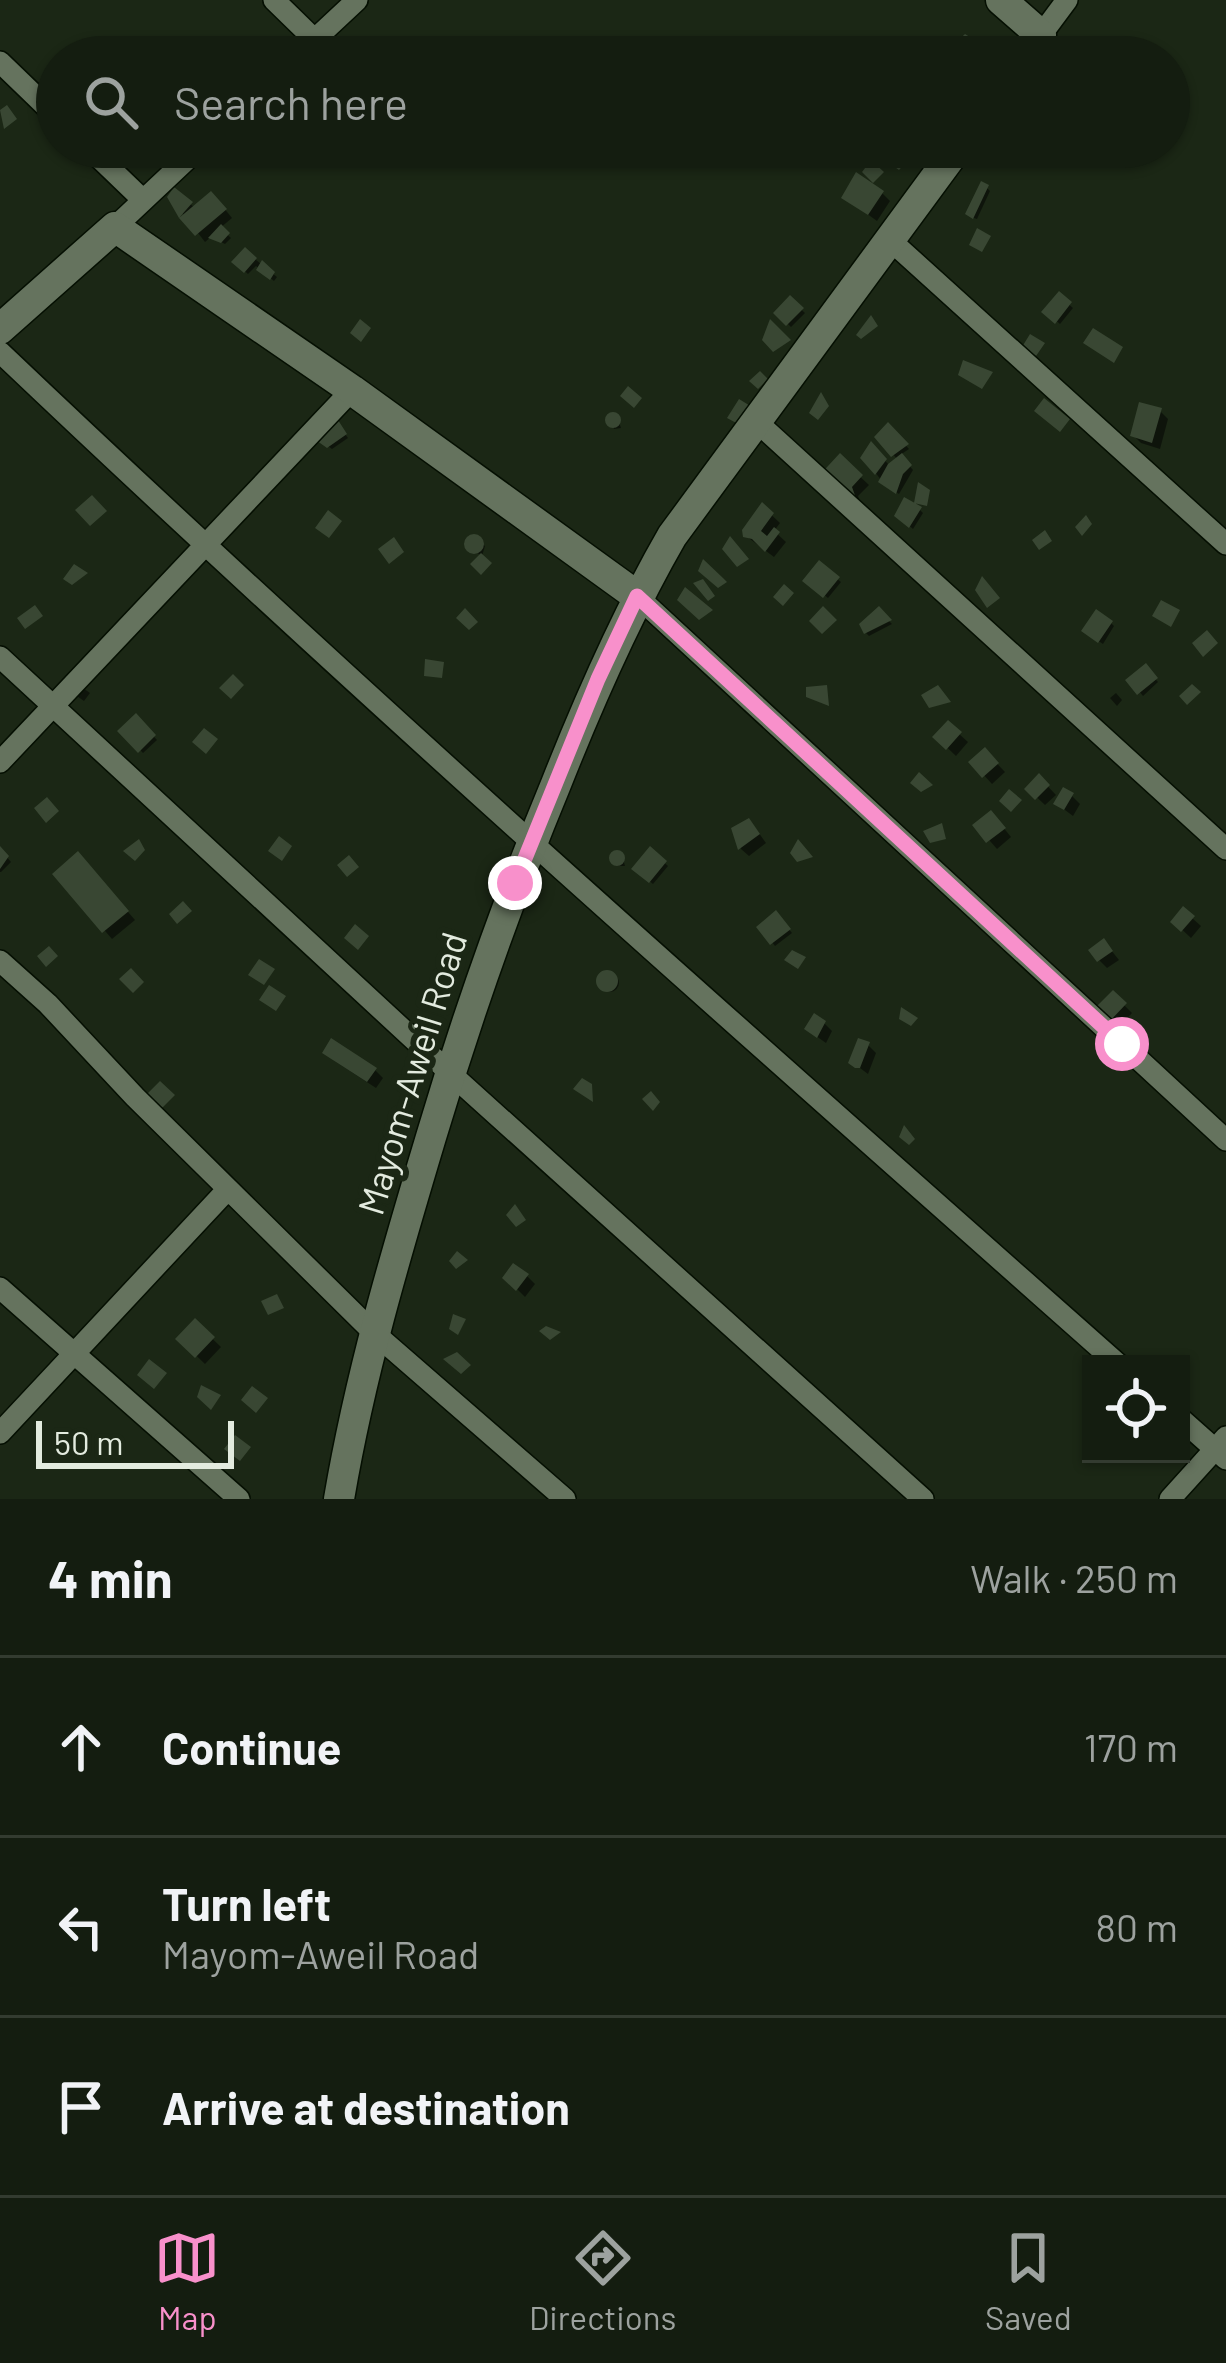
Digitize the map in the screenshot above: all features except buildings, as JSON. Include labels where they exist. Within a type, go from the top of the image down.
[{"type":"main road","points":[[1000,0],[1026,36]]},
{"type":"main road","name":"Mayom-Aweil Road","points":[[339,1499],[373,1332],[499,922],[637,596],[672,536],[943,168]]},
{"type":"main road","points":[[0,329],[115,227],[352,390],[637,596]]},
{"type":"street","points":[[274,0],[311,36]]},
{"type":"street","points":[[319,36],[357,0]]},
{"type":"street","points":[[1040,36],[1066,0]]},
{"type":"street","points":[[0,62],[36,97]]},
{"type":"street","points":[[110,168],[143,200]]},
{"type":"street","points":[[115,227],[177,168]]},
{"type":"street","points":[[890,240],[1226,544]]},
{"type":"street","points":[[0,352],[204,546],[531,844],[1108,1355]]},
{"type":"street","points":[[0,762],[352,390]]},
{"type":"street","points":[[757,422],[1226,848]]},
{"type":"street","points":[[637,596],[1226,1140]]},
{"type":"street","points":[[0,657],[450,1073],[923,1499]]},
{"type":"street","points":[[0,961],[373,1332],[565,1499]]},
{"type":"street","points":[[0,1433],[228,1189]]},
{"type":"street","points":[[0,1288],[238,1499]]},
{"type":"street","points":[[1170,1499],[1222,1448],[1190,1425]]},
{"type":"route","points":[[515,883],[637,596],[1122,1044]]}]
